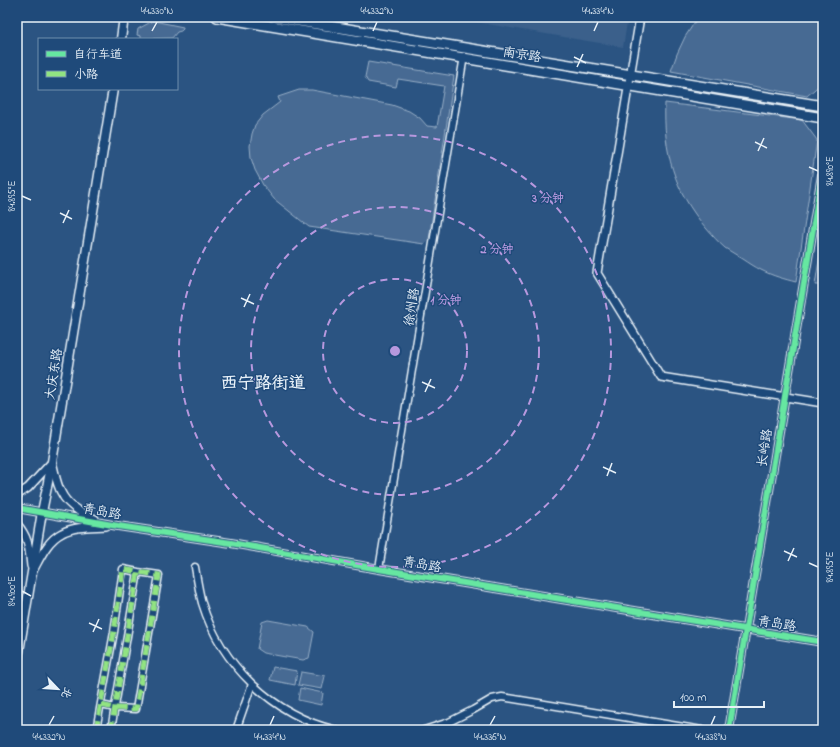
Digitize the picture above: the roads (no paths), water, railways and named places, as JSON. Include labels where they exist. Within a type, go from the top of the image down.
[{"type":"main road","points":[[121,38],[124,17]]},
{"type":"main road","name":"南京路","points":[[217,17],[823,118]]},
{"type":"main road","name":"南京路","points":[[274,17],[823,106]]},
{"type":"main road","name":"大庆东路","points":[[17,663],[42,512],[52,462],[112,90]]},
{"type":"street","points":[[640,17],[597,273],[661,377],[823,403]]},
{"type":"street","name":"徐州路","points":[[379,569],[466,48]]},
{"type":"street","name":"长岭路","points":[[730,730],[823,169]]},
{"type":"street","points":[[17,496],[28,488],[52,462]]},
{"type":"street","points":[[52,462],[61,493],[68,503],[79,511],[93,518],[118,526]]},
{"type":"street","name":"青岛路","points":[[17,508],[823,642]]},
{"type":"street","points":[[17,524],[29,544],[32,572]]},
{"type":"street","points":[[32,572],[43,552],[52,541],[62,533],[74,529],[118,526]]},
{"type":"street","points":[[195,567],[202,603],[213,630],[227,655],[245,676],[264,696],[288,712],[312,723],[336,730]]},
{"type":"street","points":[[96,730],[114,632],[123,569],[159,575],[136,709],[115,708],[101,705]]},
{"type":"street","points":[[110,730],[138,572]]},
{"type":"street","points":[[114,632],[128,634]]},
{"type":"street","points":[[236,730],[252,684]]},
{"type":"street","points":[[424,730],[449,722],[492,699],[502,696],[702,730]]},
{"type":"district","name":"西宁路街道","points":[[263,383]]}]
